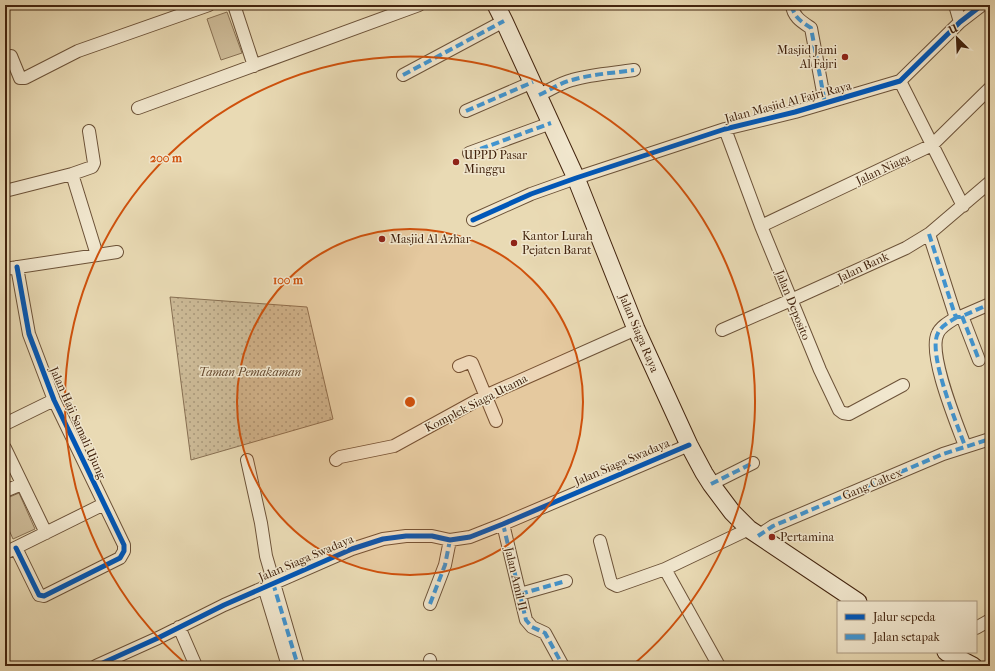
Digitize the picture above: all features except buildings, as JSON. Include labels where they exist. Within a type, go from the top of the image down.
[{"type":"main road","name":"Jalan Siaga Raya","points":[[496,5],[536,88],[576,178],[636,329],[688,445],[710,484],[732,512],[753,532],[856,601]]},
{"type":"main road","points":[[948,653],[972,666]]},
{"type":"street","points":[[11,56],[20,78],[25,78],[78,51],[209,5]]},
{"type":"street","points":[[234,5],[254,66]]},
{"type":"street","points":[[138,108],[419,5]]},
{"type":"street","points":[[792,5],[794,13],[800,21],[811,28],[825,103]]},
{"type":"street","points":[[955,5],[960,22]]},
{"type":"street","name":"Jalan Masjid Al Fajri Raya","points":[[473,220],[531,194],[726,129],[794,112],[900,81],[960,22],[982,5]]},
{"type":"street","points":[[403,75],[504,21]]},
{"type":"street","points":[[466,110],[536,88],[555,88],[560,84],[573,79],[634,70]]},
{"type":"street","points":[[900,81],[963,206]]},
{"type":"street","name":"Jalan Niaga","points":[[761,226],[932,145],[990,88]]},
{"type":"street","points":[[469,153],[551,123]]},
{"type":"street","name":"Jalan Deposito","points":[[726,129],[761,226],[820,370],[839,410],[843,413],[849,414],[903,385]]},
{"type":"street","points":[[5,191],[90,168],[94,165],[89,130]]},
{"type":"street","points":[[72,174],[97,255]]},
{"type":"street","name":"Jalan Bank","points":[[722,330],[906,248],[929,234],[990,182]]},
{"type":"street","points":[[929,234],[955,315],[959,316],[979,360]]},
{"type":"street","points":[[5,269],[117,252]]},
{"type":"street","name":"Jalan Haji Samali Ujung","points":[[10,550],[41,596],[44,596],[120,558],[124,551],[124,545],[54,400],[29,334],[18,267]]},
{"type":"street","points":[[965,446],[938,367],[935,345],[939,330],[959,316],[990,304]]},
{"type":"street","name":"Komplek Siaga Utama","points":[[336,460],[340,457],[394,446],[485,396],[636,329]]},
{"type":"street","points":[[458,366],[469,362],[472,363],[496,421]]},
{"type":"street","points":[[5,424],[54,400]]},
{"type":"street","name":"Gang Caltex","points":[[600,541],[611,583],[612,585],[617,586],[621,585],[665,569],[753,532],[780,523],[875,482],[965,446],[990,439]]},
{"type":"street","name":"Jalan Siaga Swadaya","points":[[96,666],[224,604],[352,549],[383,539],[417,535],[432,536],[450,540],[470,537],[688,445]]},
{"type":"street","points":[[5,448],[46,533]]},
{"type":"street","points":[[247,460],[261,523],[266,556],[268,585],[288,666]]},
{"type":"street","points":[[710,484],[753,463]]},
{"type":"street","points":[[5,491],[22,484]]},
{"type":"street","points":[[10,550],[104,504]]},
{"type":"street","name":"Jalan Amil II","points":[[503,524],[526,620],[532,627],[546,633],[563,666]]},
{"type":"street","points":[[430,604],[445,565],[450,540]]},
{"type":"street","points":[[665,569],[719,666]]},
{"type":"street","points":[[520,594],[566,581]]},
{"type":"street","points":[[268,585],[298,666]]},
{"type":"street","points":[[977,627],[990,620]]},
{"type":"street","points":[[179,627],[196,666]]},
{"type":"green space","points":[[227,12],[242,53],[221,60],[207,19]]},
{"type":"green space","name":"Taman Pemakaman","points":[[170,297],[307,307],[333,419],[191,460]]},
{"type":"green space","points":[[19,493],[35,529],[13,539],[5,521],[5,499]]},
{"type":"marked path","points":[[792,5],[796,16],[811,28],[825,103]]},
{"type":"marked path","points":[[403,75],[504,21]]},
{"type":"marked path","points":[[539,95],[563,83],[580,78],[634,70]]},
{"type":"marked path","points":[[466,111],[533,82]]},
{"type":"marked path","points":[[469,153],[551,123]]},
{"type":"marked path","points":[[929,234],[955,315],[960,317],[990,304]]},
{"type":"marked path","points":[[962,316],[979,360]]},
{"type":"marked path","points":[[957,317],[939,330],[936,343],[936,356],[944,389],[965,446]]},
{"type":"marked path","points":[[758,536],[773,526],[943,454],[990,439]]},
{"type":"marked path","points":[[711,484],[753,463]]},
{"type":"marked path","points":[[503,524],[526,620],[532,627],[545,633],[563,666]]},
{"type":"marked path","points":[[430,604],[445,565],[450,540]]},
{"type":"marked path","points":[[520,594],[566,581]]},
{"type":"marked path","points":[[273,583],[298,666]]},
{"type":"cycle path","points":[[473,220],[531,194],[725,129],[795,112],[900,81],[960,22],[982,5]]},
{"type":"cycle path","points":[[16,548],[39,595],[44,596],[120,558],[124,551],[124,545],[54,400],[29,334],[17,267]]},
{"type":"cycle path","points":[[96,666],[158,638],[224,605],[352,549],[383,539],[406,536],[432,536],[450,540],[470,537],[689,445]]},
{"type":"place","name":"Masjid Jami Al Fajri","points":[[845,57]]},
{"type":"place","name":"UPPD Pasar Minggu","points":[[456,162]]},
{"type":"place","name":"Masjid Al Azhar","points":[[382,239]]},
{"type":"place","name":"Kantor Lurah Pejaten Barat","points":[[514,243]]},
{"type":"place","name":"Pertamina","points":[[772,537]]}]
